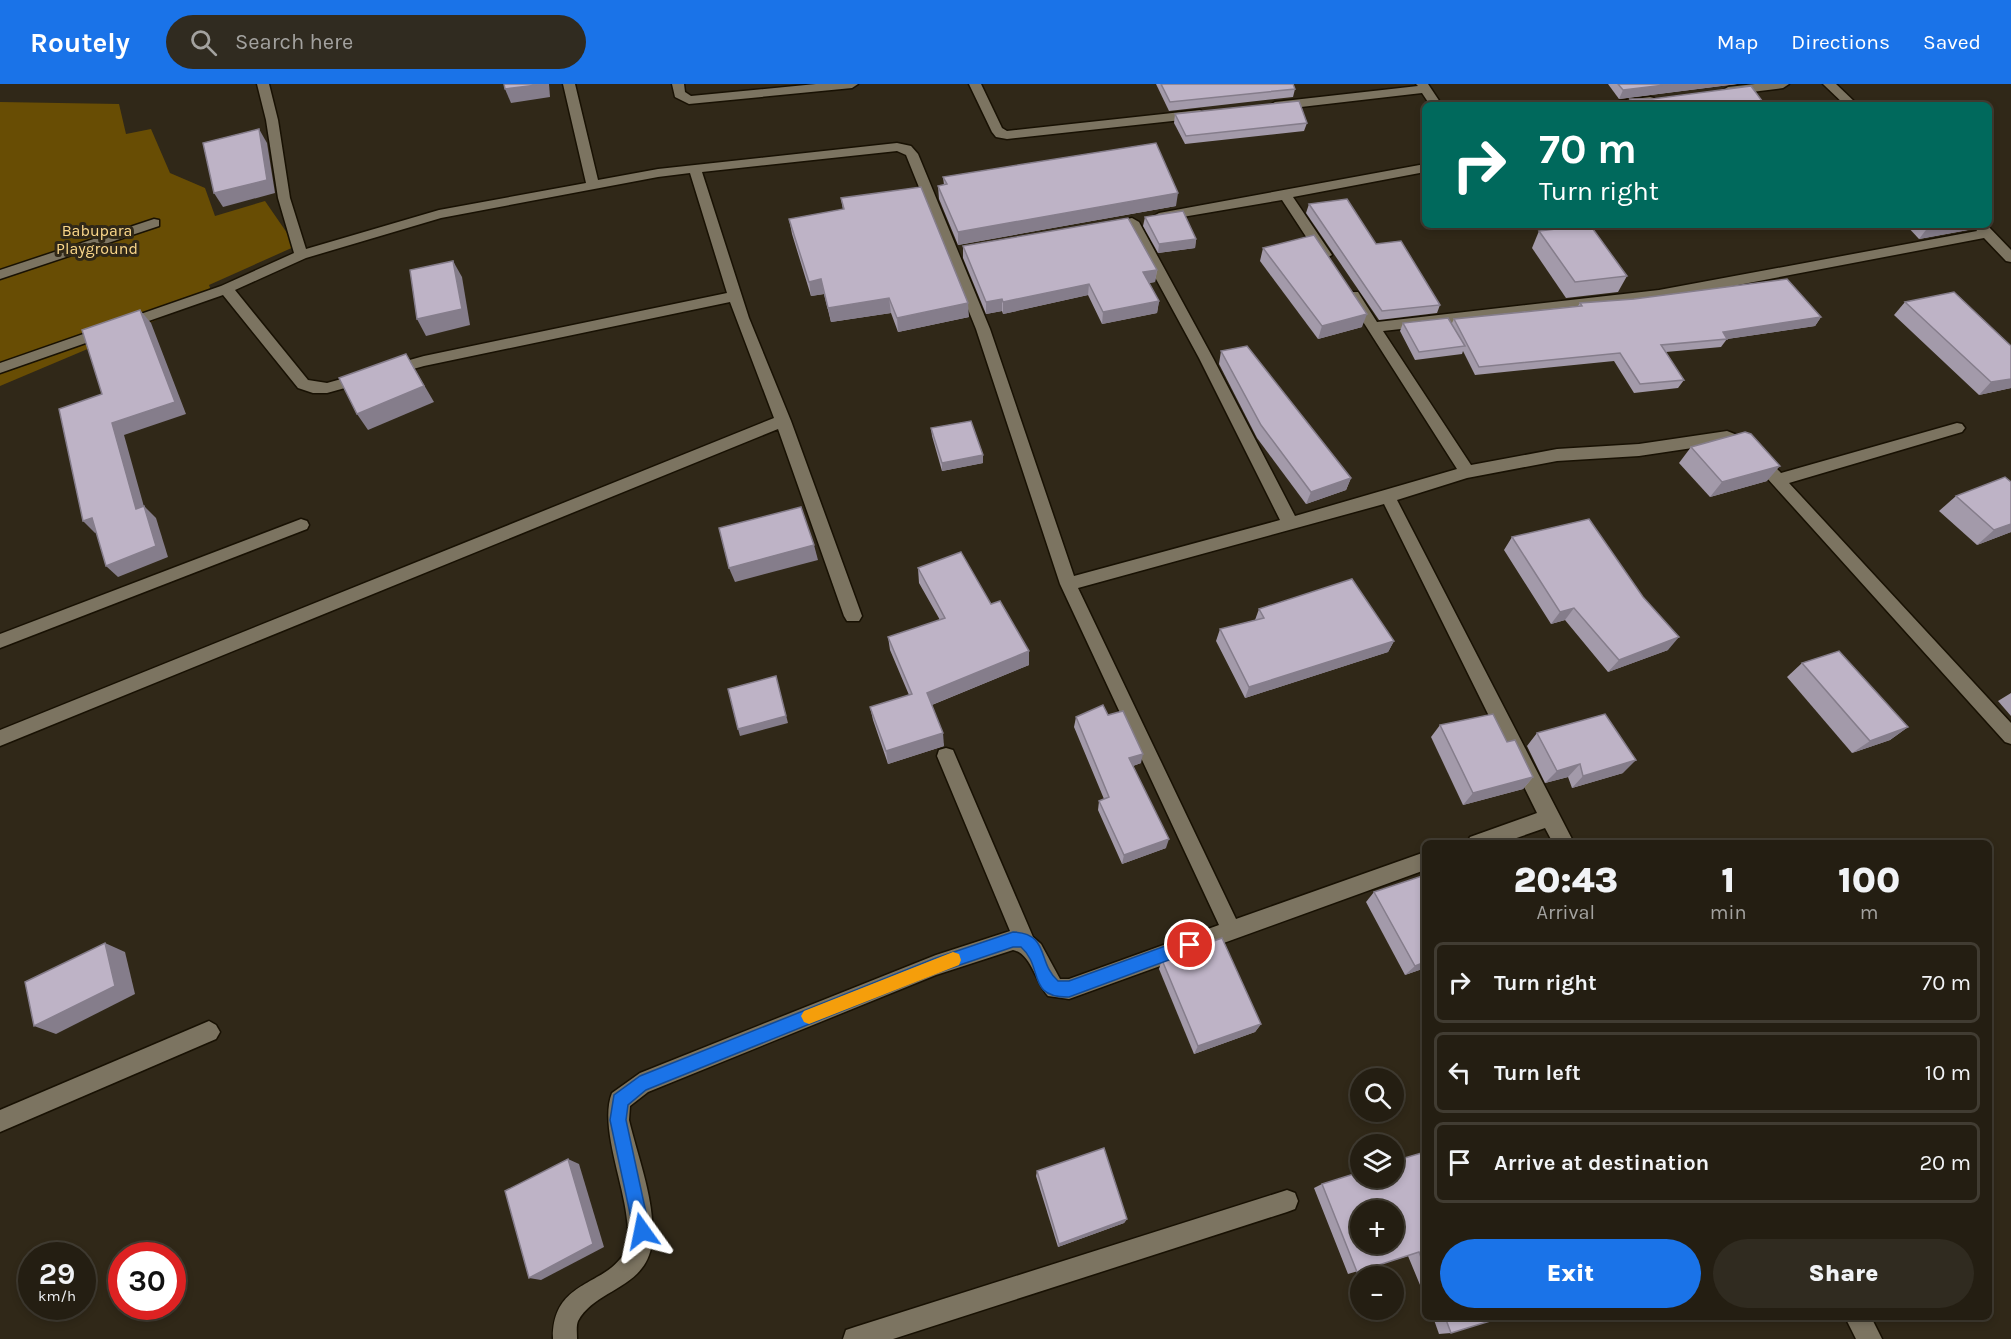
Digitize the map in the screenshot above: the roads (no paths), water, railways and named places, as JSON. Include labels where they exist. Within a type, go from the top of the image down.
[{"type":"street","points":[[263,84],[272,120],[284,198],[301,255]]},
{"type":"street","points":[[569,84],[593,185]]},
{"type":"street","points":[[678,84],[679,94],[689,100],[852,84]]},
{"type":"street","points":[[975,84],[996,129],[1000,134],[1007,135],[1216,112]]},
{"type":"street","points":[[1713,93],[1783,84]]},
{"type":"street","points":[[1829,84],[1849,102]]},
{"type":"street","points":[[1263,107],[1424,87],[1434,102]]},
{"type":"street","points":[[1642,102],[1666,99]]},
{"type":"street","points":[[0,368],[226,288],[301,255],[439,214],[658,173],[897,147],[907,149],[912,154],[958,252],[1068,584],[1231,930]]},
{"type":"street","points":[[1290,523],[1206,358],[1126,223],[1422,169]]},
{"type":"street","points":[[694,170],[735,296],[853,616]]},
{"type":"street","points":[[1285,195],[1467,471]]},
{"type":"street","points":[[0,275],[154,223]]},
{"type":"street","points":[[1374,327],[1659,295],[1983,229],[2011,258]]},
{"type":"street","points":[[226,288],[303,384],[313,388],[327,388],[424,361],[735,296]]},
{"type":"street","points":[[0,738],[783,421]]},
{"type":"street","points":[[1778,480],[1957,428]]},
{"type":"street","points":[[1068,584],[1388,496],[1467,471],[1557,455],[1639,450],[1727,437],[1745,444],[2011,736]]},
{"type":"street","points":[[1388,496],[1549,818],[1562,840]]},
{"type":"street","points":[[0,641],[301,525]]},
{"type":"street","points":[[946,756],[1024,940],[1033,947],[1045,980],[1055,989],[1069,989],[1422,862]]},
{"type":"street","points":[[1486,840],[1549,818]]},
{"type":"street","points":[[565,1339],[563,1327],[568,1310],[629,1266],[638,1253],[642,1231],[618,1120],[620,1101],[640,1084],[914,974],[1013,940],[1024,940]]},
{"type":"street","points":[[0,1121],[208,1032]]},
{"type":"street","points":[[855,1339],[1287,1201]]},
{"type":"street","points":[[1859,1320],[1870,1339]]},
{"type":"park label","name":"Babupara Playground","points":[[97,239]]}]
